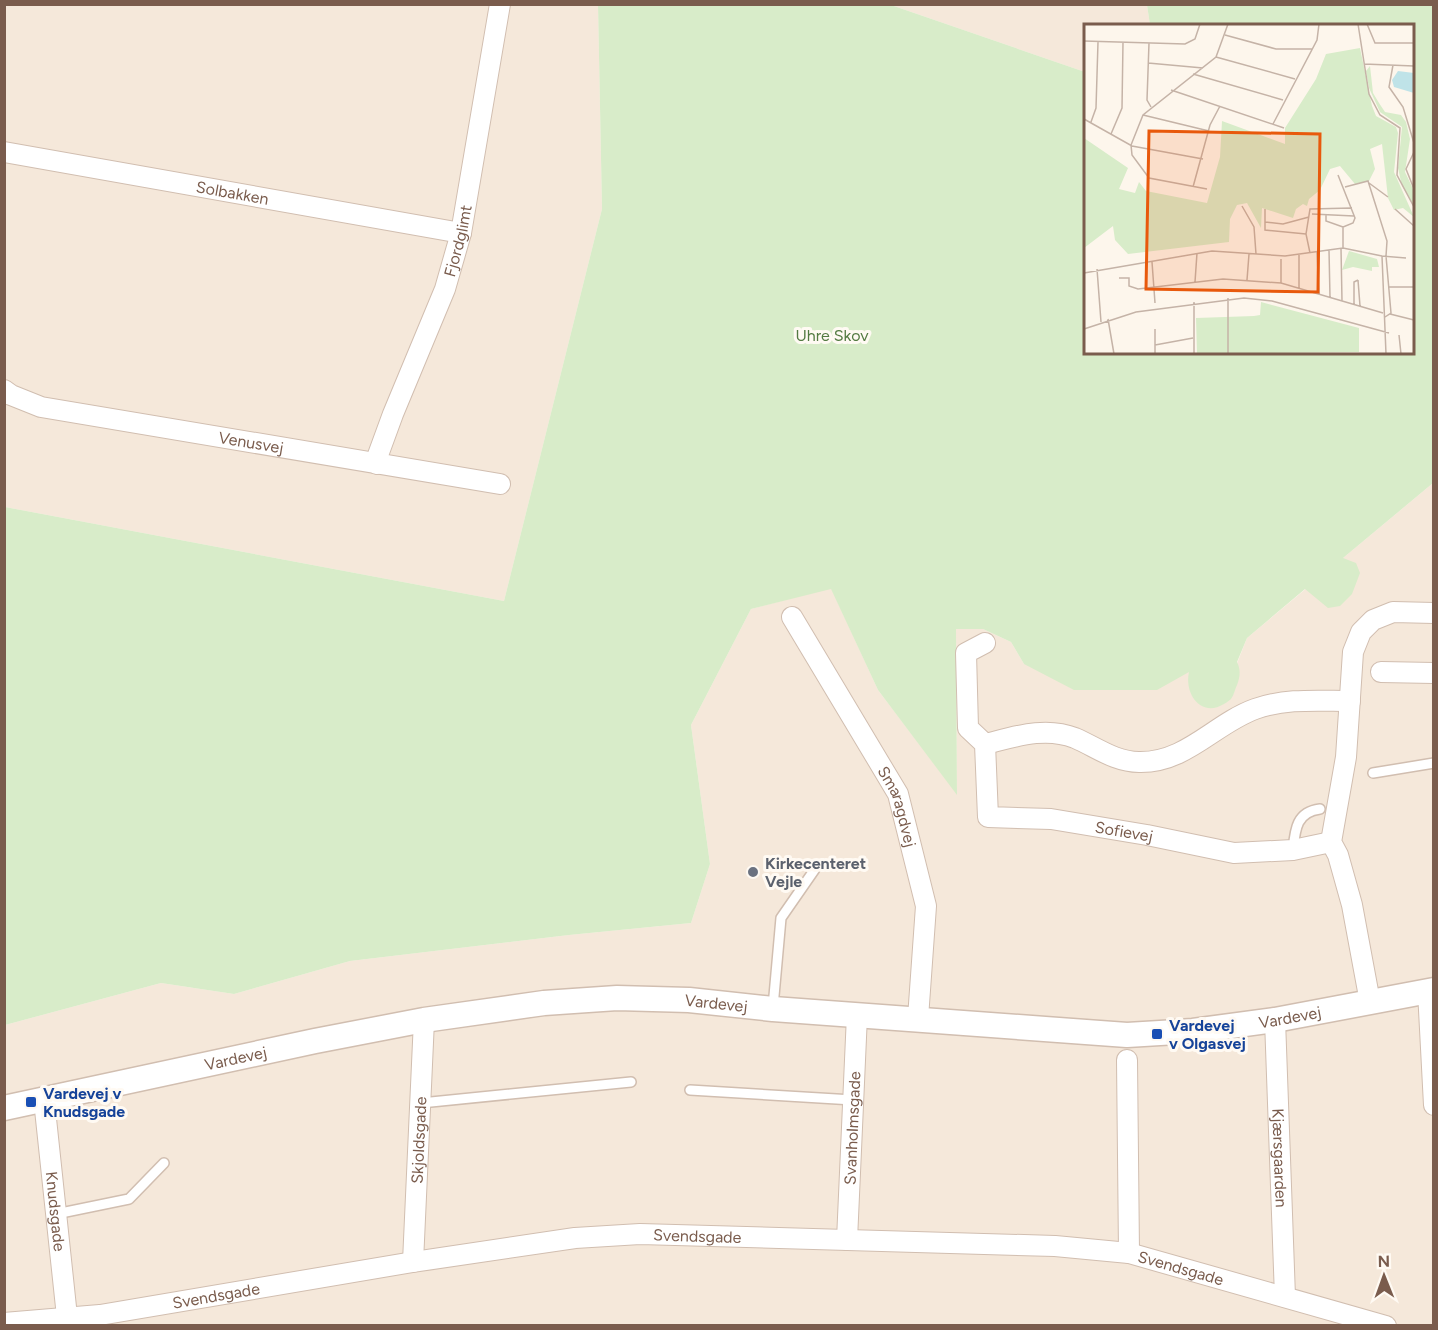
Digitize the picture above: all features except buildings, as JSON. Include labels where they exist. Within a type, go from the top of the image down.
[{"type":"street","name":"Fjordglimt","points":[[376,464],[393,414],[444,289],[461,233],[500,4]]},
{"type":"street","name":"Solbakken","points":[[4,152],[461,233]]},
{"type":"street","name":"Venusvej","points":[[4,390],[41,407],[500,484]]},
{"type":"street","points":[[1370,1002],[1352,905],[1338,855],[1331,842],[1346,757],[1353,652],[1361,632],[1373,620],[1393,612],[1434,613]]},
{"type":"street","name":"Smaragdvej","points":[[792,617],[898,794],[926,906],[918,1018]]},
{"type":"street","points":[[985,643],[966,653],[968,728],[985,744],[1024,734],[1050,733],[1073,737],[1116,758],[1139,762],[1163,759],[1182,753],[1239,717],[1275,703],[1350,701]]},
{"type":"street","points":[[1381,672],[1434,673]]},
{"type":"street","name":"Sofievej","points":[[985,744],[988,817],[1051,819],[1147,835],[1234,853],[1293,850],[1331,842]]},
{"type":"street","points":[[1431,990],[1434,1106]]},
{"type":"street","name":"Vardevej","points":[[4,1108],[315,1041],[424,1020],[544,1003],[617,998],[689,1000],[773,1009],[1127,1035],[1193,1031],[1275,1020],[1431,990]]},
{"type":"street","name":"Svanholmsgade","points":[[847,1240],[856,1015]]},
{"type":"street","name":"Skjoldsgade","points":[[413,1262],[424,1020]]},
{"type":"street","name":"Kjærsgaarden","points":[[1275,1020],[1285,1297]]},
{"type":"street","points":[[1127,1060],[1129,1253]]},
{"type":"street","name":"Knudsgade","points":[[44,1100],[67,1322]]},
{"type":"street","name":"Svendsgade","points":[[4,1323],[67,1322],[413,1262],[575,1238],[640,1234],[1055,1246],[1129,1253],[1386,1326]]},
{"type":"lane","points":[[1373,773],[1434,763]]},
{"type":"lane","points":[[1293,850],[1295,830],[1300,818],[1306,813],[1320,809]]},
{"type":"lane","points":[[773,1009],[781,918],[815,869]]},
{"type":"lane","points":[[421,1102],[632,1082]]},
{"type":"lane","points":[[690,1090],[853,1100]]},
{"type":"lane","points":[[56,1214],[129,1199],[164,1163]]},
{"type":"shaded area","points":[[4,5],[598,5],[602,209],[504,601],[5,507]]},
{"type":"shaded area","points":[[891,5],[1147,5],[1150,24],[1084,24],[1084,72]]},
{"type":"shaded area","points":[[1433,483],[1433,1325],[5,1326],[5,1025],[161,983],[234,994],[350,961],[691,923],[710,864],[691,725],[751,609],[831,588],[878,690],[957,794],[956,629],[983,629],[1011,642],[1024,664],[1191,671],[1200,667],[1236,666],[1247,638]]},
{"type":"green space","name":"Uhre Skov","points":[[598,5],[891,5],[1084,72],[1084,354],[1414,354],[1414,24],[1150,24],[1147,5],[1433,5],[1433,483],[1343,558],[1356,563],[1360,573],[1352,594],[1340,606],[1328,608],[1305,589],[1247,638],[1237,662],[1239,676],[1233,696],[1216,708],[1208,708],[1196,702],[1189,688],[1189,672],[1157,690],[1074,690],[1024,664],[1011,642],[983,629],[956,629],[957,795],[878,690],[831,589],[751,609],[691,725],[710,864],[691,923],[350,961],[234,994],[161,983],[5,1025],[5,507],[504,601],[602,209]]},
{"type":"place","name":"Kirkecenteret Vejle","points":[[753,872]]},
{"type":"place","name":"Vardevej v Olgasvej","points":[[1157,1034]]},
{"type":"place","name":"Vardevej v Knudsgade","points":[[31,1102]]}]
